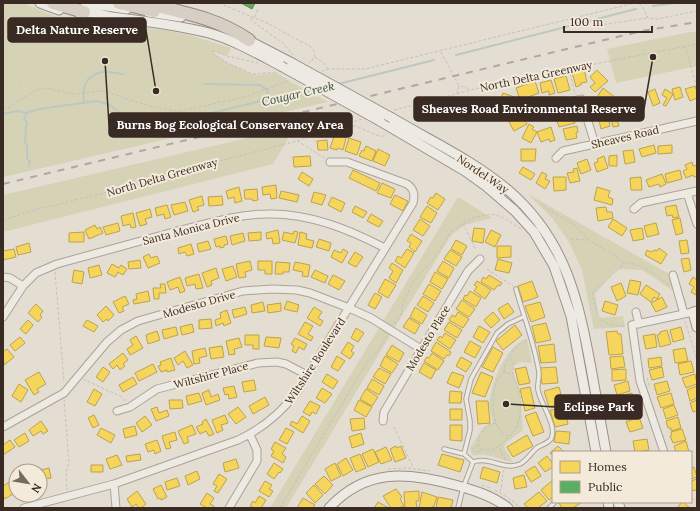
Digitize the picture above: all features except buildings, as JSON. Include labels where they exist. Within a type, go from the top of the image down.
[{"type":"highway","points":[[53,3],[84,7]]},
{"type":"highway","points":[[119,3],[149,9],[159,13]]},
{"type":"highway","points":[[145,3],[217,22],[237,31],[249,40]]},
{"type":"main road","points":[[40,3],[76,14],[84,7]]},
{"type":"main road","name":"Nordel Way","points":[[84,7],[159,13],[200,22],[249,40],[294,60],[392,114],[494,179],[522,203],[542,227],[562,259],[573,287],[581,314],[606,451]]},
{"type":"main road","name":"Nordel Way","points":[[84,7],[102,16],[161,23],[209,34],[248,49],[380,121],[465,171],[481,182],[515,211],[534,232],[554,266],[571,316],[596,451]]},
{"type":"main road","points":[[690,314],[697,327]]},
{"type":"main road","points":[[329,508],[349,491],[373,479],[398,475],[420,477],[463,488],[486,495],[508,508]]},
{"type":"street","points":[[542,109],[581,100],[594,144]]},
{"type":"street","name":"Sheaves Road","points":[[556,158],[563,151],[697,121]]},
{"type":"street","name":"Wiltshire Boulevard","points":[[27,508],[114,484],[238,440],[250,435],[284,409],[297,392],[349,308],[413,203],[414,198],[413,191],[407,184],[347,162],[330,162]]},
{"type":"street","points":[[634,209],[641,203],[697,191]]},
{"type":"street","points":[[687,193],[697,224]]},
{"type":"street","name":"Santa Monica Drive","points":[[3,317],[23,286],[36,273],[54,265],[214,222],[252,215],[285,215],[319,221],[356,233],[385,248]]},
{"type":"street","name":"Modesto Place","points":[[383,421],[384,412],[421,349],[468,271],[480,259]]},
{"type":"street","points":[[664,451],[640,381],[632,325],[690,314],[673,275]]},
{"type":"street","points":[[3,277],[10,278],[23,286]]},
{"type":"street","name":"Modesto Drive","points":[[3,427],[64,393],[107,342],[121,330],[138,322],[243,291],[260,289],[297,290],[310,293],[371,318],[421,349]]},
{"type":"street","points":[[636,312],[638,324]]},
{"type":"street","name":"Wiltshire Place","points":[[117,411],[130,407],[157,389],[258,363],[277,362],[286,364],[307,375]]},
{"type":"street","points":[[229,508],[257,461],[257,450],[250,435]]},
{"type":"street","points":[[114,484],[116,508]]},
{"type":"lane","points":[[472,462],[484,460],[506,466],[519,464],[525,461],[537,448],[551,439],[552,432],[547,413],[537,388],[539,375],[531,337],[528,325],[523,317],[516,289]]},
{"type":"lane","points":[[464,454],[470,430],[470,420],[466,399],[471,379],[497,333],[508,324],[523,317]]},
{"type":"lane","points":[[444,449],[464,454],[472,462]]},
{"type":"lane","points":[[458,508],[472,462]]},
{"type":"path","points":[[218,3],[291,35],[311,47],[315,52],[314,57],[323,62],[328,69],[365,69],[635,3],[642,6],[648,18]]},
{"type":"path","points":[[254,18],[258,8]]},
{"type":"path","points":[[594,26],[648,18],[657,19],[697,11]]},
{"type":"path","points":[[251,17],[251,20],[284,44],[294,60]]},
{"type":"path","name":"North Delta Greenway","points":[[392,114],[470,90],[697,44]]},
{"type":"path","points":[[685,46],[697,88]]},
{"type":"path","points":[[259,63],[238,59],[214,51],[213,53],[226,62],[249,73],[258,75],[274,72],[289,81]]},
{"type":"path","points":[[441,51],[460,86],[470,90]]},
{"type":"path","points":[[569,69],[576,95]]},
{"type":"path","points":[[457,94],[460,86]]},
{"type":"path","points":[[3,109],[8,108],[36,90],[45,88],[73,94],[90,91],[103,91],[149,106],[176,111],[228,101],[267,90]]},
{"type":"path","name":"North Delta Greenway","points":[[3,220],[34,210],[124,188],[170,172],[204,165],[297,141],[364,119]]},
{"type":"path","points":[[343,125],[355,126],[381,137],[389,132]]},
{"type":"path","points":[[297,141],[321,156]]},
{"type":"path","points":[[543,206],[576,226],[588,240],[624,262],[646,269],[662,279],[673,289]]},
{"type":"path","points":[[392,327],[401,314],[404,299],[420,272],[431,263],[452,231],[463,223],[484,215],[496,215],[502,217],[524,232]]},
{"type":"path","points":[[463,223],[476,250]]},
{"type":"path","points":[[571,239],[588,240]]},
{"type":"path","points":[[624,262],[622,266],[592,293],[598,316],[601,321],[618,326],[627,326]]},
{"type":"path","points":[[54,269],[64,384]]},
{"type":"path","points":[[487,269],[513,285],[516,289]]},
{"type":"path","points":[[690,314],[684,320],[697,360]]},
{"type":"path","points":[[280,508],[367,362],[377,352],[388,334]]},
{"type":"path","points":[[508,436],[501,431],[496,423],[492,410],[494,392],[498,378],[504,373],[505,364],[514,349],[531,337]]},
{"type":"path","points":[[509,358],[514,364],[512,375]]},
{"type":"path","points":[[479,444],[474,447],[474,452],[479,452],[482,449],[489,450],[499,446],[515,430],[520,418],[520,397],[516,382],[512,375],[509,373],[504,373]]},
{"type":"path","points":[[646,376],[650,390]]},
{"type":"path","points":[[82,379],[122,397],[130,407]]},
{"type":"path","points":[[65,402],[70,463],[66,473],[67,492]]},
{"type":"path","points":[[482,449],[479,444],[479,438],[483,430],[496,423]]},
{"type":"path","points":[[394,427],[414,468]]},
{"type":"path","points":[[499,446],[506,462]]},
{"type":"path","points":[[500,493],[502,487],[501,477],[504,468]]},
{"type":"shaded area","points":[[3,3],[23,3],[59,18],[63,17],[80,21],[163,30],[189,35],[231,48],[227,56],[214,51],[213,53],[226,62],[249,73],[258,75],[274,73],[328,102],[3,177]]},
{"type":"shaded area","points":[[690,32],[697,32],[697,66],[616,83],[607,49]]},
{"type":"shaded area","points":[[295,127],[273,164],[3,232],[3,195]]},
{"type":"shaded area","points":[[528,194],[678,279],[687,305],[679,308],[675,292],[642,270],[617,269],[595,294],[599,318],[623,316],[625,327],[594,329],[582,270],[569,242],[552,218]]},
{"type":"shaded area","points":[[458,197],[492,218],[465,225],[451,235],[286,508],[270,508]]},
{"type":"shaded area","points":[[527,338],[532,363],[521,362],[514,366],[513,372],[520,391],[523,430],[506,443],[504,447],[513,462],[489,456],[472,455],[470,448],[484,428],[493,422],[490,412],[490,395],[495,378],[507,355],[517,344]]},
{"type":"waterway","name":"Cougar Creek","points":[[653,6],[675,3]]},
{"type":"waterway","name":"Cougar Creek","points":[[456,55],[636,9]]},
{"type":"waterway","name":"Cougar Creek","points":[[338,84],[434,60]]},
{"type":"waterway","points":[[84,103],[84,87],[88,79],[92,76],[102,72],[124,74]]},
{"type":"waterway","points":[[204,84],[260,85],[267,90],[269,99]]},
{"type":"waterway","name":"Cougar Creek","points":[[3,114],[17,111],[26,113],[39,109],[97,101],[108,104],[141,128],[171,123],[261,101],[316,90]]},
{"type":"waterway","points":[[26,114],[24,120],[27,122],[25,143],[27,145],[27,158],[30,162],[29,165]]},
{"type":"railway","points":[[3,184],[642,31],[697,22]]},
{"type":"place","name":"Sheaves Road Environmental Reserve","points":[[653,57]]},
{"type":"place","name":"Burns Bog Ecological Conservancy Area","points":[[105,61]]},
{"type":"place","name":"Delta Nature Reserve","points":[[156,91]]},
{"type":"place","name":"Eclipse Park","points":[[506,404]]}]
